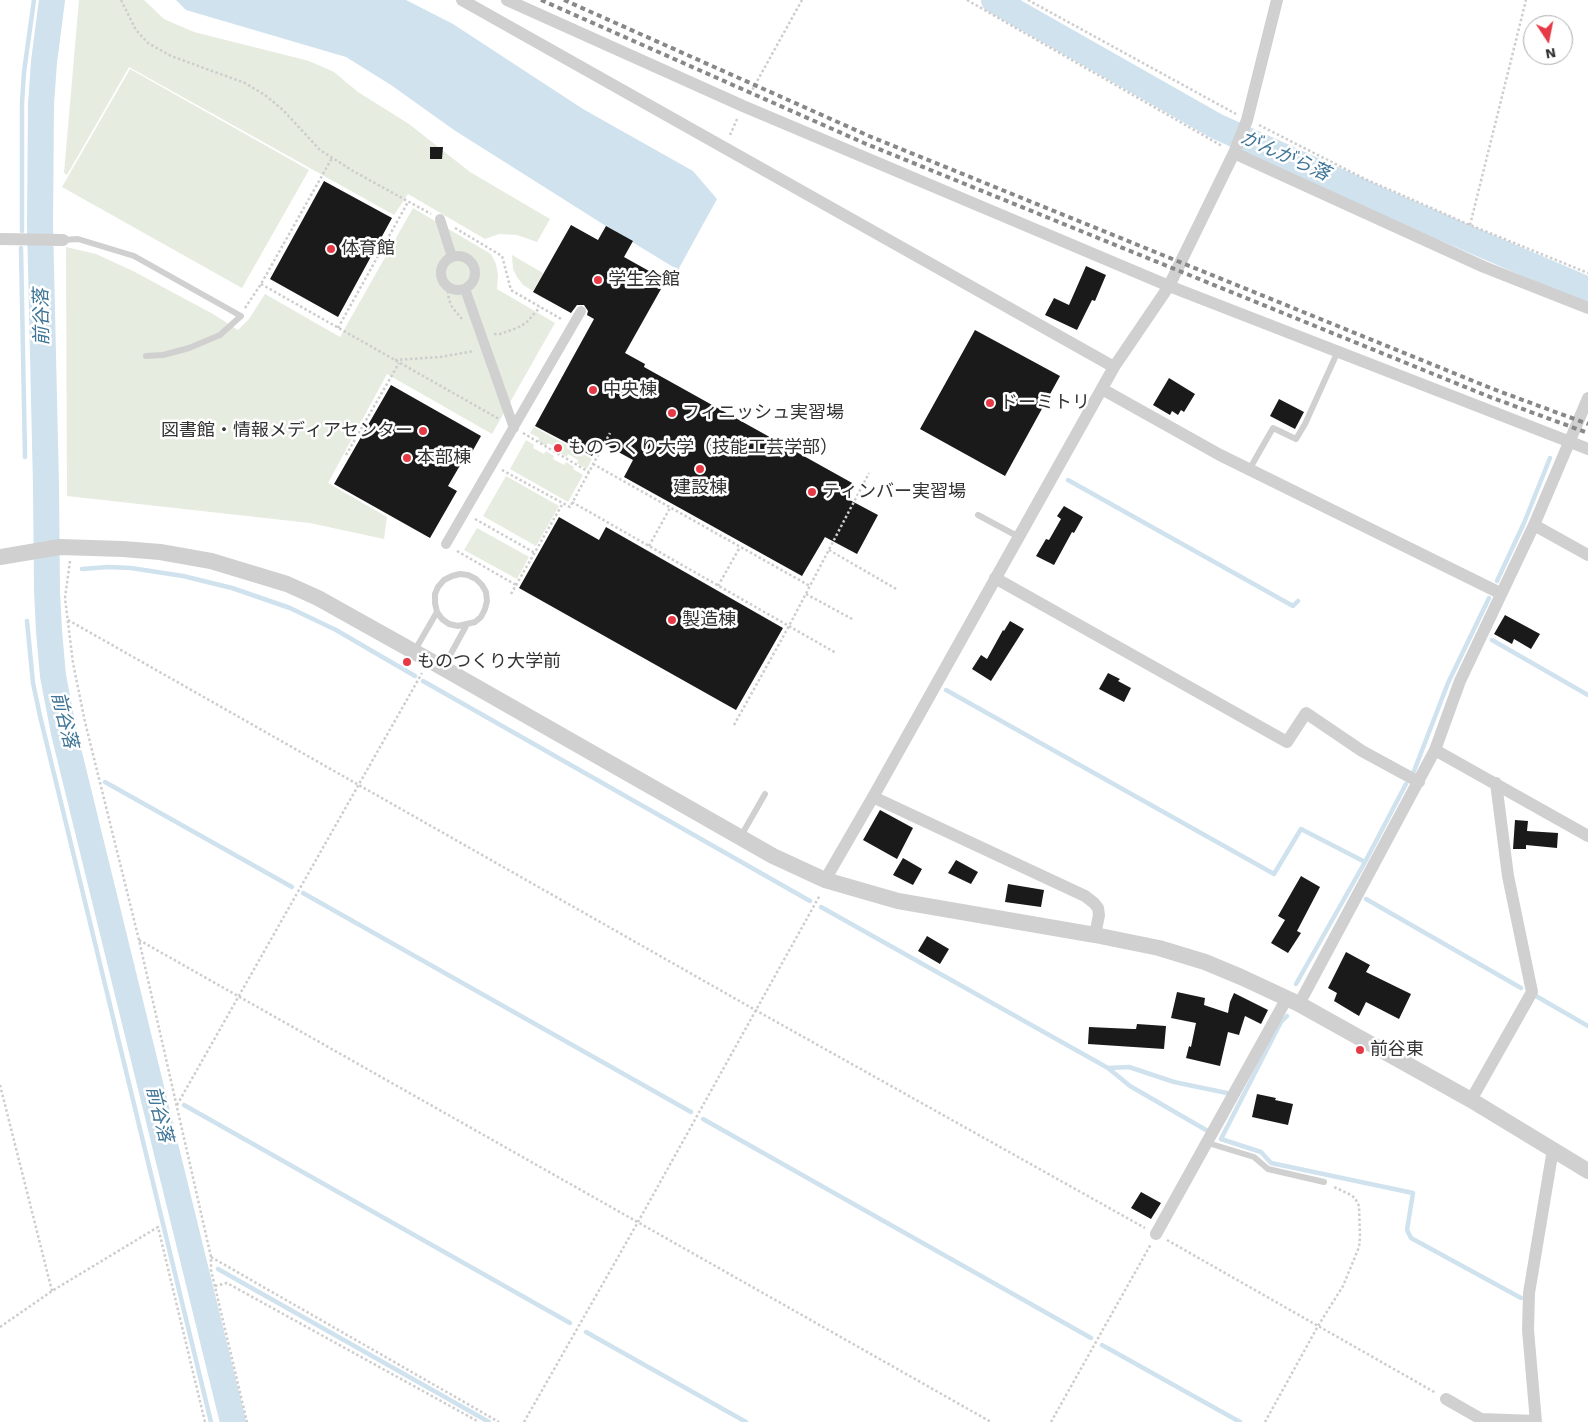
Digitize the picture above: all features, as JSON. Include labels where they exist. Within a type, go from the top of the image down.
[{"type":"street","points":[[462,0],[1114,367]]},
{"type":"street","points":[[507,0],[743,106],[1170,286],[1588,449]]},
{"type":"street","points":[[825,880],[1020,537],[1114,367],[1170,286],[1235,150],[1247,120],[1277,0]]},
{"type":"street","points":[[1235,150],[1484,267],[1588,308]]},
{"type":"street","points":[[440,219],[452,257]]},
{"type":"street","points":[[0,239],[58,240]]},
{"type":"street","points":[[458,256],[469,259],[475,268],[472,284],[464,289],[456,290],[450,288],[442,280],[441,269],[447,260],[452,257],[458,256]]},
{"type":"street","points":[[464,289],[514,428]]},
{"type":"street","points":[[446,544],[581,311]]},
{"type":"street","points":[[1102,389],[1249,470],[1500,593]]},
{"type":"street","points":[[1156,1234],[1419,782],[1435,750],[1460,681],[1534,524],[1588,398]]},
{"type":"street","points":[[1534,524],[1588,555]]},
{"type":"street","points":[[0,557],[31,551],[66,548],[160,552],[211,561],[287,584],[318,598],[436,664],[740,838],[773,856],[825,880],[898,901],[1096,935],[1159,948],[1205,962],[1293,1001],[1471,1100],[1588,1171]]},
{"type":"street","points":[[995,578],[1287,742],[1306,713],[1362,751],[1419,782]]},
{"type":"street","points":[[1435,750],[1588,836]]},
{"type":"street","points":[[1471,1100],[1532,992],[1508,876],[1496,783]]},
{"type":"street","points":[[873,797],[1085,896],[1098,908],[1099,915],[1096,935]]},
{"type":"street","points":[[1446,1398],[1481,1419],[1536,1421],[1528,1330],[1529,1294],[1553,1149]]},
{"type":"lane","points":[[58,240],[78,240],[134,256],[240,316],[220,335],[188,348],[163,355],[146,356]]},
{"type":"lane","points":[[1249,470],[1273,428],[1296,438],[1305,424],[1338,352]]},
{"type":"lane","points":[[978,515],[1020,537]]},
{"type":"lane","points":[[460,574],[476,579],[486,592],[487,601],[481,617],[466,626],[449,624],[437,612],[434,603],[438,586],[452,576],[460,574]]},
{"type":"lane","points":[[414,652],[437,612]]},
{"type":"lane","points":[[436,664],[466,626]]},
{"type":"lane","points":[[740,838],[765,794]]},
{"type":"lane","points":[[1208,1143],[1254,1157],[1268,1169],[1324,1182]]},
{"type":"path","points":[[121,0],[136,30],[148,43],[171,56],[244,83],[265,95],[301,128],[320,150],[502,256],[511,290],[573,326]]},
{"type":"path","points":[[724,148],[743,106],[802,0]]},
{"type":"path","points":[[967,0],[1235,150]]},
{"type":"path","points":[[1028,0],[1247,120],[1363,178],[1470,225],[1588,273]]},
{"type":"path","points":[[1470,225],[1526,0]]},
{"type":"path","points":[[240,316],[261,284],[332,158]]},
{"type":"path","points":[[338,328],[408,202]]},
{"type":"path","points":[[261,284],[589,472]]},
{"type":"path","points":[[394,360],[440,357],[472,352],[485,347]]},
{"type":"path","points":[[346,455],[399,364]]},
{"type":"path","points":[[493,464],[570,507],[610,433]]},
{"type":"path","points":[[593,464],[810,586]]},
{"type":"path","points":[[734,725],[789,626],[869,473]]},
{"type":"path","points":[[572,502],[836,653]]},
{"type":"path","points":[[511,594],[564,504]]},
{"type":"path","points":[[649,546],[670,507]]},
{"type":"path","points":[[464,513],[534,553]]},
{"type":"path","points":[[446,544],[516,585]]},
{"type":"path","points":[[718,586],[740,547]]},
{"type":"path","points":[[66,548],[65,598],[73,663],[85,722],[139,940],[211,1257],[214,1286],[247,1422]]},
{"type":"path","points":[[829,550],[898,590]]},
{"type":"path","points":[[806,594],[854,620]]},
{"type":"path","points":[[68,620],[1446,1398]]},
{"type":"path","points":[[176,1106],[358,785],[436,664]]},
{"type":"path","points":[[524,1422],[757,1010],[822,891],[825,880]]},
{"type":"path","points":[[139,940],[238,998],[991,1422]]},
{"type":"path","points":[[0,1086],[52,1291]]},
{"type":"path","points":[[1265,1422],[1353,1266],[1360,1237],[1359,1206],[1355,1198],[1324,1182]]},
{"type":"path","points":[[0,1327],[52,1291],[158,1227],[205,1422]]},
{"type":"path","points":[[1050,1422],[1156,1234]]},
{"type":"path","points":[[211,1257],[499,1422]]},
{"type":"path","points":[[214,1286],[227,1282],[479,1422]]},
{"type":"shaded area","points":[[79,0],[144,0],[164,19],[194,32],[309,61],[334,72],[358,92],[409,124],[470,172],[550,219],[537,242],[517,235],[499,234],[485,239],[408,194],[394,215],[129,67],[67,175],[64,173]]},
{"type":"shaded area","points":[[130,69],[309,170],[242,288],[62,187]]},
{"type":"shaded area","points":[[413,208],[491,254],[496,264],[498,275],[497,289],[555,323],[492,434],[387,374],[328,483],[387,517],[384,539],[310,523],[67,496],[66,247],[96,254],[133,271],[213,314],[238,330],[249,319],[265,294],[340,337]]},
{"type":"shaded area","points":[[512,255],[543,273],[533,291],[523,285],[517,277],[513,269]]},
{"type":"shaded area","points":[[534,427],[592,459],[587,469],[568,454],[567,457],[558,452],[559,449],[548,443],[546,446],[538,441],[539,438],[530,433]]},
{"type":"shaded area","points":[[526,440],[534,445],[533,448],[544,454],[546,451],[554,456],[553,459],[564,465],[566,462],[583,475],[568,502],[510,469]]},
{"type":"shaded area","points":[[506,476],[559,506],[536,546],[483,516]]},
{"type":"shaded area","points":[[477,528],[529,557],[517,579],[464,550]]},
{"type":"water","points":[[176,0],[406,0],[453,24],[583,109],[693,171],[717,199],[678,270],[454,130],[391,85],[346,57],[186,10]]},
{"type":"building","points":[[430,147],[443,147],[442,159],[430,159]]},
{"type":"building","name":"体育館","points":[[324,181],[392,218],[338,317],[270,279]]},
{"type":"building","points":[[571,225],[598,240],[606,226],[633,241],[624,257],[658,276],[653,284],[661,289],[625,353],[645,364],[644,367],[854,484],[846,498],[878,515],[857,554],[825,537],[802,576],[624,477],[633,460],[600,442],[592,456],[535,426],[594,319],[587,315],[588,311],[584,305],[577,305],[571,313],[533,292]]},
{"type":"building","points":[[1086,266],[1106,275],[1095,301],[1092,300],[1077,330],[1045,315],[1054,298],[1069,305]]},
{"type":"building","name":"ドーミトリ","points":[[975,330],[1060,376],[1005,476],[920,429]]},
{"type":"building","points":[[1169,378],[1195,394],[1184,412],[1181,410],[1178,415],[1172,411],[1170,415],[1153,405]]},
{"type":"building","name":"本部棟","points":[[391,385],[481,436],[472,452],[469,450],[448,486],[457,491],[430,538],[334,484]]},
{"type":"building","points":[[1279,399],[1304,412],[1295,429],[1270,416]]},
{"type":"building","points":[[1064,506],[1083,517],[1074,533],[1072,532],[1054,565],[1036,556],[1046,539],[1049,540],[1061,519],[1057,516]]},
{"type":"building","name":"製造棟","points":[[559,517],[599,540],[606,527],[783,628],[736,710],[519,588]]},
{"type":"building","points":[[1505,615],[1540,634],[1531,649],[1514,639],[1512,644],[1494,634]]},
{"type":"building","points":[[1010,621],[1024,629],[991,681],[972,669],[981,655],[987,659]]},
{"type":"building","points":[[1108,673],[1120,679],[1118,681],[1131,688],[1124,702],[1099,689]]},
{"type":"building","points":[[880,810],[913,828],[897,859],[863,840]]},
{"type":"building","points":[[1515,820],[1528,821],[1527,831],[1558,833],[1557,848],[1526,845],[1526,849],[1513,849]]},
{"type":"building","points":[[903,858],[922,869],[913,885],[893,875]]},
{"type":"building","points":[[956,860],[978,872],[971,884],[948,873]]},
{"type":"building","points":[[1301,876],[1320,887],[1297,931],[1301,933],[1288,953],[1271,943],[1285,920],[1278,916]]},
{"type":"building","points":[[1008,884],[1044,890],[1041,907],[1005,902]]},
{"type":"building","points":[[927,936],[949,949],[940,964],[918,951]]},
{"type":"building","points":[[1346,952],[1370,965],[1366,972],[1411,994],[1399,1019],[1366,1002],[1359,1016],[1334,1001],[1337,993],[1328,988]]},
{"type":"building","points":[[1177,992],[1205,998],[1204,1005],[1228,1013],[1234,993],[1268,1010],[1261,1024],[1245,1016],[1239,1035],[1228,1032],[1220,1066],[1186,1058],[1189,1046],[1191,1047],[1196,1023],[1171,1018]]},
{"type":"building","points":[[1137,1024],[1166,1026],[1164,1049],[1088,1044],[1089,1027],[1136,1029]]},
{"type":"building","points":[[1257,1094],[1293,1104],[1288,1125],[1252,1117]]},
{"type":"building","points":[[1141,1192],[1161,1203],[1151,1219],[1131,1208]]},
{"type":"waterway","points":[[22,231],[22,103],[24,72],[34,0]]},
{"type":"waterway","name":"前谷落","points":[[52,0],[41,104],[40,224],[47,591],[53,676],[64,733],[233,1422]]},
{"type":"waterway","name":"がんがら落","points":[[994,0],[1216,126],[1393,206],[1588,290]]},
{"type":"waterway","points":[[21,248],[25,457]]},
{"type":"waterway","points":[[1497,581],[1524,523],[1550,458]]},
{"type":"waterway","points":[[1068,480],[1293,606],[1298,601]]},
{"type":"waterway","points":[[82,569],[131,568],[183,576],[232,588],[290,608],[336,630],[415,676]]},
{"type":"waterway","points":[[47,575],[56,574]]},
{"type":"waterway","points":[[1414,771],[1448,683],[1489,598]]},
{"type":"waterway","points":[[27,621],[33,683],[40,716],[211,1422]]},
{"type":"waterway","points":[[1492,640],[1588,695]]},
{"type":"waterway","points":[[423,681],[810,901]]},
{"type":"waterway","points":[[946,690],[1274,874],[1301,829],[1365,862]]},
{"type":"waterway","points":[[105,782],[292,887]]},
{"type":"waterway","points":[[1296,984],[1365,862],[1406,784]]},
{"type":"waterway","points":[[303,893],[691,1112]]},
{"type":"waterway","points":[[1366,899],[1521,988]]},
{"type":"waterway","points":[[821,907],[1108,1068],[1130,1086],[1206,1130]]},
{"type":"waterway","points":[[1536,996],[1588,1026]]},
{"type":"waterway","points":[[1287,1016],[1281,1022],[1221,1139],[1261,1152],[1271,1163],[1413,1193],[1407,1230],[1411,1238],[1521,1298]]},
{"type":"waterway","points":[[1108,1068],[1129,1067],[1174,1082],[1227,1093]]},
{"type":"waterway","points":[[184,1105],[570,1323]]},
{"type":"waterway","points":[[703,1119],[1091,1338]]},
{"type":"waterway","points":[[218,1269],[489,1422]]},
{"type":"waterway","points":[[586,1332],[746,1422]]},
{"type":"waterway","points":[[1102,1345],[1240,1422]]},
{"type":"railway","points":[[541,0],[864,143],[1490,397],[1588,433]]},
{"type":"railway","points":[[564,0],[869,136],[1493,389],[1588,424]]},
{"type":"place","name":"体育館","points":[[331,249]]},
{"type":"place","name":"学生会館","points":[[598,280]]},
{"type":"place","name":"中央棟","points":[[593,390]]},
{"type":"place","name":"ドーミトリ","points":[[990,403]]},
{"type":"place","name":"フィニッシュ実習場","points":[[672,413]]},
{"type":"place","name":"図書館・情報メディアセンター","points":[[423,431]]},
{"type":"place","name":"ものつくり大学（技能工芸学部）","points":[[558,448]]},
{"type":"place","name":"本部棟","points":[[407,458]]},
{"type":"place","name":"建設棟","points":[[700,469]]},
{"type":"place","name":"ティンバー実習場","points":[[812,492]]},
{"type":"place","name":"製造棟","points":[[672,620]]},
{"type":"place","name":"ものつくり大学前","points":[[407,662]]},
{"type":"place","name":"前谷東","points":[[1360,1050]]}]
